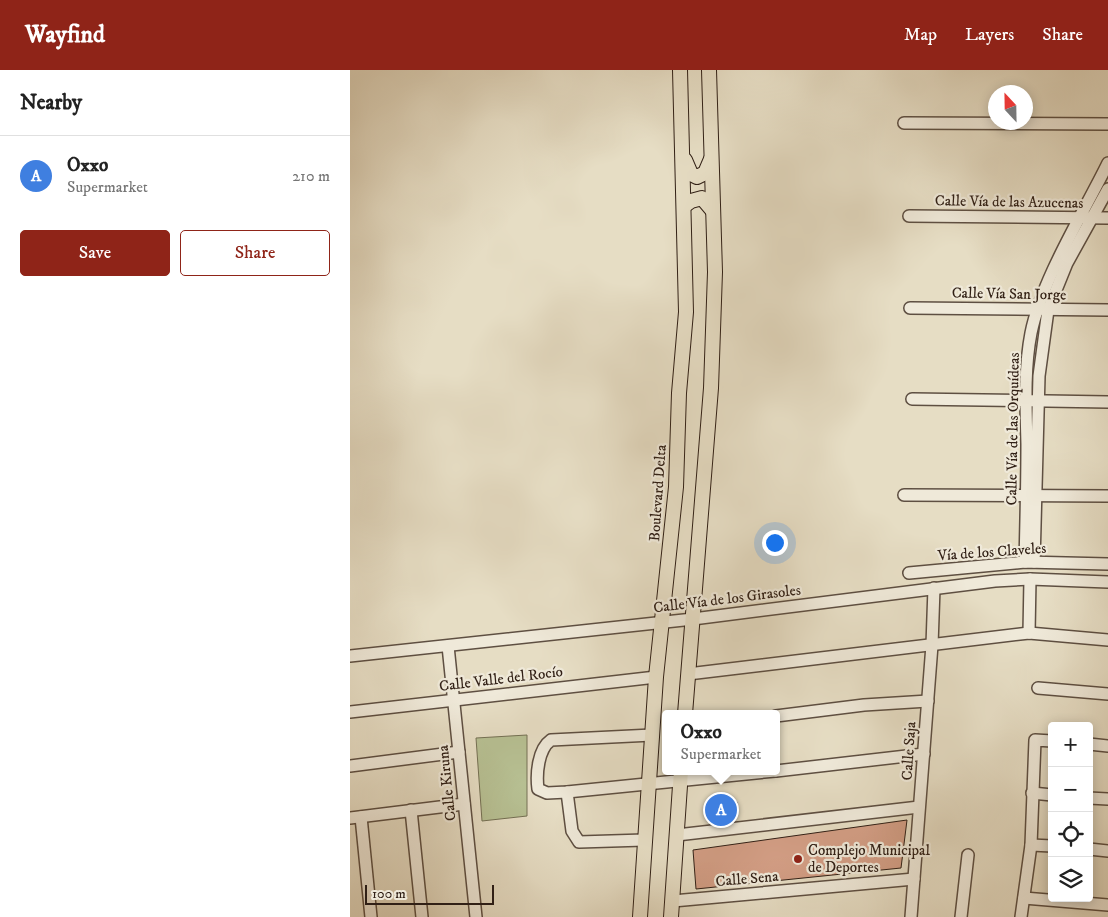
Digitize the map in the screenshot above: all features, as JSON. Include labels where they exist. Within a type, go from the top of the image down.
[{"type":"main road","name":"Boulevard Delta","points":[[640,917],[656,677],[676,487],[679,393],[686,312],[684,157],[680,70]]},
{"type":"main road","points":[[685,710],[711,388],[714,272],[709,70]]},
{"type":"main road","points":[[684,157],[691,174],[697,177],[705,173],[712,159]]},
{"type":"main road","points":[[684,206],[691,201],[702,198],[710,204],[713,211]]},
{"type":"main road","points":[[671,917],[681,776]]},
{"type":"street","points":[[904,123],[1108,124]]},
{"type":"street","name":"Calle Vía de las Orquídeas","points":[[1086,218],[1108,163]]},
{"type":"street","name":"Calle Vía de las Orquídeas","points":[[1029,562],[1032,495],[1031,334],[1043,310],[1050,280],[1086,218],[1108,189]]},
{"type":"street","name":"Calle Vía de las Azucenas","points":[[909,216],[1108,218]]},
{"type":"street","name":"Calle Vía San Jorge","points":[[910,308],[1108,310]]},
{"type":"street","points":[[912,399],[1108,402]]},
{"type":"street","points":[[904,495],[1108,496]]},
{"type":"street","name":"Vía de los Claveles","points":[[909,574],[1029,562],[1108,564]]},
{"type":"street","points":[[1029,634],[1030,579]]},
{"type":"street","name":"Calle Vía de los Girasoles","points":[[350,656],[693,619],[934,588],[1030,579],[1108,582]]},
{"type":"street","name":"Calle Saja","points":[[911,917],[932,645],[934,588]]},
{"type":"street","points":[[688,674],[1029,634],[1108,640]]},
{"type":"street","name":"Calle Kiruna","points":[[448,646],[476,917]]},
{"type":"street","name":"Calle Valle del Rocío","points":[[350,712],[656,677]]},
{"type":"street","points":[[1038,688],[1108,694]]},
{"type":"street","points":[[780,716],[864,705],[928,701]]},
{"type":"street","points":[[652,735],[556,740],[544,746],[539,767],[538,789],[547,793],[567,792],[649,784],[681,776],[700,775]]},
{"type":"street","points":[[1021,917],[1031,845],[1035,740],[1048,741]]},
{"type":"street","points":[[1093,744],[1108,746]]},
{"type":"street","points":[[350,766],[459,752]]},
{"type":"street","points":[[780,771],[924,754]]},
{"type":"street","points":[[567,792],[574,837],[579,842],[644,840]]},
{"type":"street","points":[[1032,793],[1048,795]]},
{"type":"street","points":[[1093,798],[1108,799]]},
{"type":"street","points":[[371,917],[356,817],[464,804]]},
{"type":"street","points":[[677,835],[919,807]]},
{"type":"street","points":[[411,810],[422,917]]},
{"type":"street","points":[[1031,845],[1048,846]]},
{"type":"street","points":[[1093,849],[1108,851]]},
{"type":"street","points":[[961,917],[968,854]]},
{"type":"street","name":"Calle Sena","points":[[673,901],[914,879]]},
{"type":"street","points":[[1024,898],[1108,905]]},
{"type":"green space","points":[[527,735],[527,816],[482,821],[476,738]]},
{"type":"building","points":[[737,802],[736,816],[712,819],[706,814],[705,805]]},
{"type":"building","name":"Complejo Municipal de Deportes","points":[[907,820],[901,868],[696,889],[693,850]]},
{"type":"place","name":"Oxxo","points":[[721,810]]},
{"type":"place","name":"Complejo Municipal de Deportes","points":[[798,859]]}]
